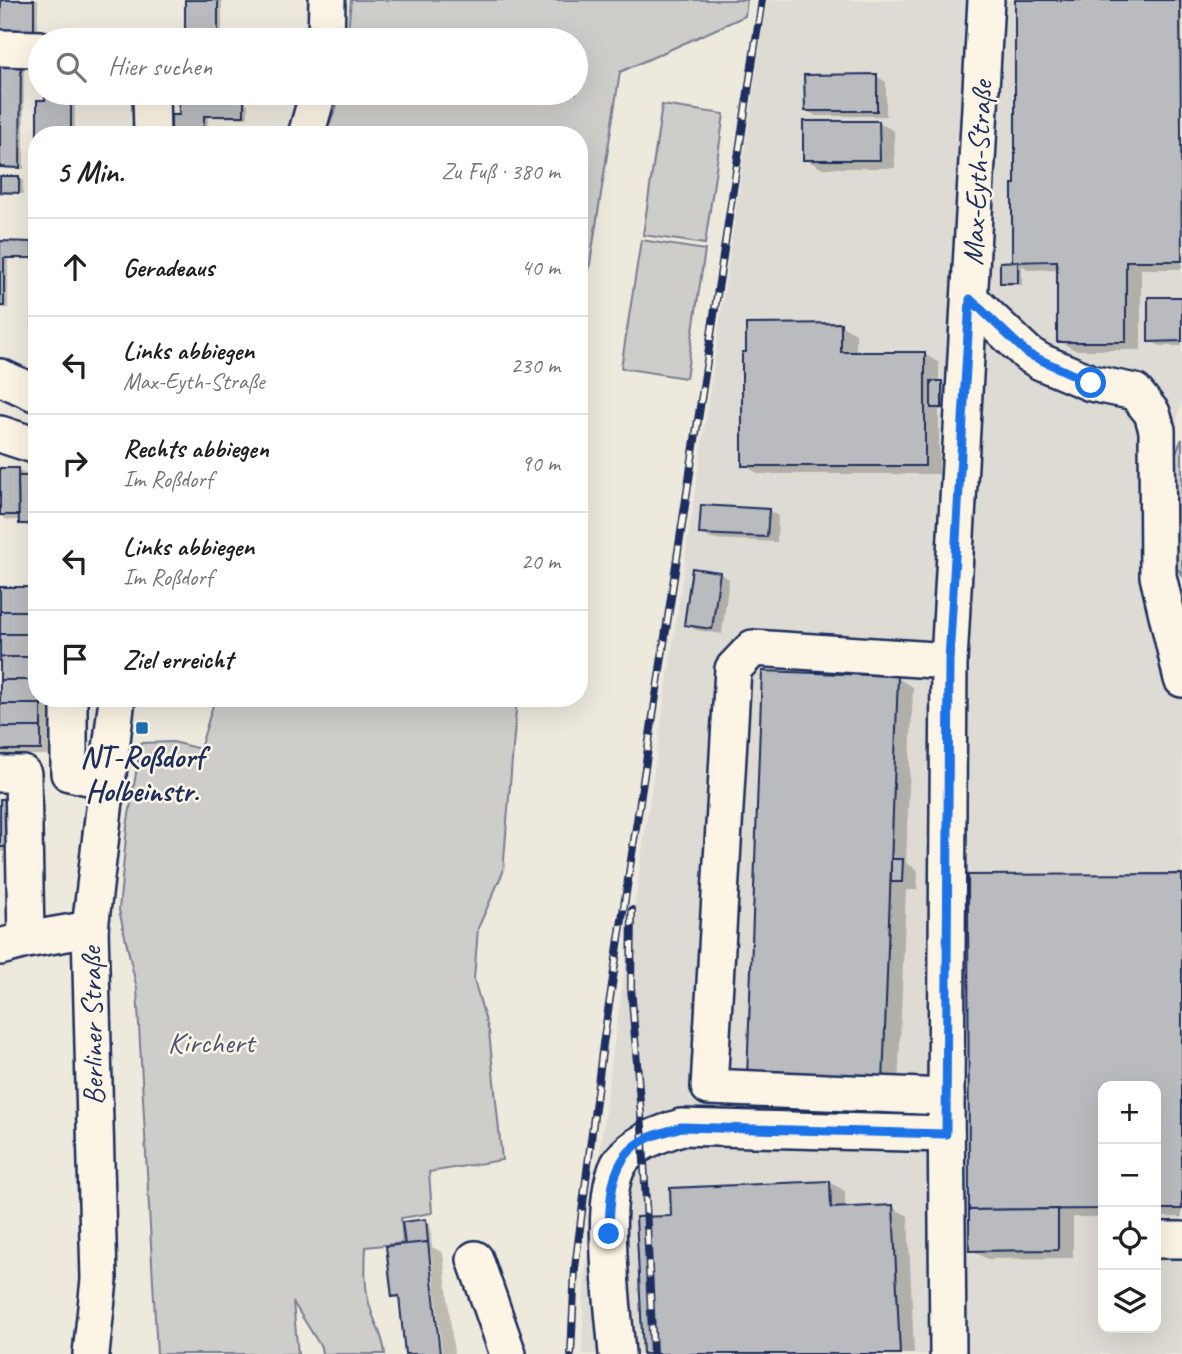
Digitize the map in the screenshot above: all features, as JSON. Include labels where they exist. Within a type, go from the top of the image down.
[{"type":"street","points":[[326,28],[327,0]]},
{"type":"street","name":"Max-Eyth-Straße","points":[[948,1354],[946,1097],[949,661],[986,0]]},
{"type":"street","points":[[0,48],[28,49]]},
{"type":"street","points":[[151,105],[152,126]]},
{"type":"street","points":[[309,126],[315,105]]},
{"type":"street","points":[[970,299],[1028,354],[1091,383],[1135,392],[1152,413],[1157,430],[1158,576],[1182,679]]},
{"type":"street","points":[[0,377],[28,390]]},
{"type":"street","points":[[0,434],[28,443]]},
{"type":"street","points":[[946,1097],[709,1087],[733,669],[753,648],[949,661]]},
{"type":"street","points":[[69,707],[69,774],[107,781]]},
{"type":"street","name":"Berliner Straße","points":[[91,1354],[99,1280],[90,929],[116,707]]},
{"type":"street","points":[[11,774],[13,943],[90,929]]},
{"type":"street","points":[[617,1354],[609,1234],[610,1194],[620,1162],[643,1140],[681,1127],[946,1134]]},
{"type":"street","points":[[1161,1240],[1182,1240]]},
{"type":"street","points":[[475,1259],[508,1354]]},
{"type":"shaded area","points":[[767,0],[1182,0],[1182,401],[1164,473],[1182,641],[1182,1354],[582,1354],[584,1281],[610,1071]]},
{"type":"green space","points":[[351,0],[747,0],[745,16],[620,72],[588,276],[588,126],[329,126],[337,105],[588,105],[588,28],[348,28]]},
{"type":"green space","points":[[662,105],[724,114],[705,244],[643,235]]},
{"type":"green space","points":[[641,240],[705,250],[686,378],[621,368]]},
{"type":"green space","points":[[1182,439],[1182,575],[1170,558],[1167,472]]},
{"type":"green space","name":"Kirchert","points":[[212,707],[516,707],[503,872],[478,928],[474,980],[489,1032],[502,1160],[429,1172],[432,1213],[401,1218],[403,1243],[366,1247],[367,1294],[385,1354],[322,1354],[321,1347],[293,1302],[298,1354],[157,1354],[137,989],[119,910],[127,827],[141,743],[173,742],[200,749]]},
{"type":"building","points":[[1,0],[34,0],[34,28],[28,28],[28,38],[0,38]]},
{"type":"building","points":[[185,0],[218,0],[218,28],[185,28]]},
{"type":"building","points":[[1015,0],[1180,0],[1182,261],[1126,261],[1126,342],[1057,342],[1057,261],[1012,262],[1012,184],[1015,184]]},
{"type":"building","points":[[0,63],[21,63],[20,168],[0,167]]},
{"type":"building","points":[[877,74],[877,111],[805,111],[804,75]]},
{"type":"building","points":[[37,105],[71,105],[71,126],[37,126]]},
{"type":"building","points":[[179,105],[244,105],[244,116],[204,116],[204,126],[171,126],[171,115],[179,115]]},
{"type":"building","points":[[803,121],[879,121],[880,160],[803,160]]},
{"type":"building","points":[[0,176],[19,176],[19,193],[0,192]]},
{"type":"building","points":[[0,241],[28,242],[28,258],[4,258],[4,306],[0,306]]},
{"type":"building","points":[[1018,261],[1018,283],[1000,283],[1000,262]]},
{"type":"building","points":[[1148,297],[1182,297],[1182,341],[1148,342]]},
{"type":"building","points":[[841,323],[841,352],[925,352],[925,466],[742,466],[742,352],[746,352],[746,324]]},
{"type":"building","points":[[931,381],[942,381],[942,408],[931,408]]},
{"type":"building","points":[[0,468],[18,468],[19,515],[0,515]]},
{"type":"building","points":[[18,476],[28,476],[28,524],[19,524]]},
{"type":"building","points":[[701,505],[769,509],[767,537],[699,534]]},
{"type":"building","points":[[692,568],[720,572],[712,629],[684,625]]},
{"type":"building","points":[[0,587],[28,587],[28,611],[0,611]]},
{"type":"building","points":[[0,611],[28,611],[28,634],[0,634]]},
{"type":"building","points":[[0,634],[28,634],[28,657],[0,657]]},
{"type":"building","points":[[0,657],[28,657],[28,680],[0,680]]},
{"type":"building","points":[[762,671],[898,676],[883,1083],[747,1078]]},
{"type":"building","points":[[0,680],[28,680],[28,704],[0,704]]},
{"type":"building","points":[[0,704],[41,707],[41,727],[0,727]]},
{"type":"building","points":[[0,727],[41,727],[41,750],[0,750]]},
{"type":"building","points":[[0,799],[11,799],[11,847],[0,847]]},
{"type":"building","points":[[891,859],[903,859],[902,882],[891,882]]},
{"type":"building","points":[[1182,874],[1182,1209],[1161,1209],[1161,1081],[1098,1081],[1098,1209],[969,1210],[968,875]]},
{"type":"building","points":[[830,1181],[831,1208],[893,1205],[900,1354],[643,1354],[636,1217],[671,1216],[670,1188]]},
{"type":"building","points":[[1058,1209],[1058,1250],[969,1251],[969,1210]]},
{"type":"building","points":[[426,1219],[428,1242],[405,1245],[402,1222]]},
{"type":"building","points":[[428,1242],[440,1354],[405,1354],[399,1296],[392,1297],[386,1246]]},
{"type":"railway","points":[[571,1354],[575,1268],[603,1044],[762,0]]},
{"type":"railway","points":[[632,910],[631,987],[643,1140],[653,1354]]},
{"type":"place","name":"NT-Roßdorf Holbeinstr.","points":[[142,728]]},
{"type":"route","points":[[609,1234],[610,1194],[620,1162],[643,1140],[681,1127],[946,1134],[949,661],[970,299],[1028,354],[1091,383]]}]
